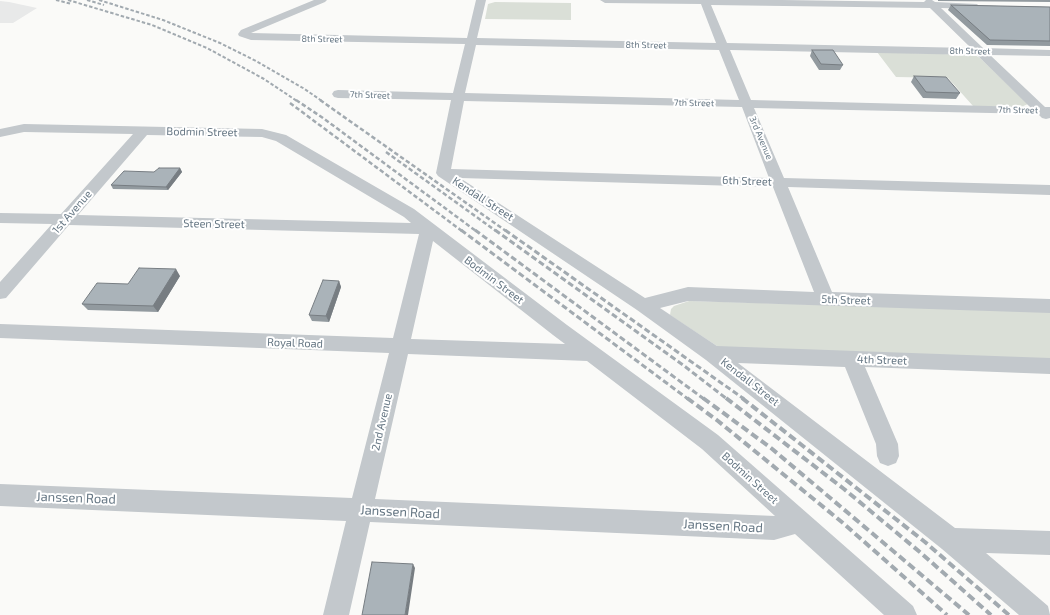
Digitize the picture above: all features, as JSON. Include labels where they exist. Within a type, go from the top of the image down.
[{"type":"street","name":"8th Street","points":[[322,0],[243,34],[251,37],[1050,53]]},
{"type":"street","points":[[443,173],[458,98],[481,0]]},
{"type":"street","points":[[605,0],[930,3],[987,6]]},
{"type":"street","name":"3rd Avenue","points":[[704,1],[826,299]]},
{"type":"street","points":[[930,3],[980,52],[1047,113]]},
{"type":"street","name":"7th Street","points":[[338,94],[1047,113]]},
{"type":"street","name":"Bodmin Street","points":[[4,131],[24,128],[262,133],[276,135],[409,213],[428,230],[710,442],[904,615]]},
{"type":"street","name":"1st Avenue","points":[[0,293],[143,131]]},
{"type":"street","name":"6th Street","points":[[443,173],[1050,190]]},
{"type":"street","name":"Kendall Street","points":[[443,173],[643,305],[713,354],[951,540],[1039,615]]},
{"type":"street","name":"Steen Street","points":[[0,218],[428,230]]},
{"type":"street","name":"2nd Avenue","points":[[336,615],[428,230]]},
{"type":"street","name":"5th Street","points":[[643,305],[688,294],[1050,306]]},
{"type":"street","name":"Royal Road","points":[[0,331],[590,353]]},
{"type":"street","name":"4th Street","points":[[713,354],[1050,366]]},
{"type":"street","points":[[852,359],[887,444],[888,456]]},
{"type":"street","name":"Janssen Road","points":[[0,495],[774,528],[788,525],[798,520]]},
{"type":"street","points":[[951,540],[1050,542]]},
{"type":"shaded area","points":[[0,1],[37,8],[13,23],[0,23]]},
{"type":"shaded area","points":[[495,2],[571,3],[571,20],[485,19],[488,4]]},
{"type":"shaded area","points":[[877,52],[975,55],[1028,104],[1021,107],[973,106],[948,78],[896,77]]},
{"type":"shaded area","points":[[689,301],[1050,311],[1050,361],[720,348],[670,315],[671,309],[674,306]]},
{"type":"building","points":[[951,5],[1050,7],[1050,41],[990,40]]},
{"type":"building","points":[[812,50],[833,50],[843,65],[821,64]]},
{"type":"building","points":[[914,76],[946,77],[960,93],[926,92]]},
{"type":"building","points":[[159,168],[180,168],[166,187],[111,185],[124,171],[154,172]]},
{"type":"building","points":[[139,268],[176,269],[153,306],[82,304],[97,283],[128,284]]},
{"type":"building","points":[[323,280],[339,281],[326,316],[309,315]]},
{"type":"building","points":[[372,562],[413,564],[405,615],[362,615]]},
{"type":"railway","points":[[56,0],[72,4]]},
{"type":"railway","points":[[68,0],[152,25],[207,48],[264,79],[297,101]]},
{"type":"railway","points":[[87,0],[104,5]]},
{"type":"railway","points":[[99,0],[163,20],[220,43],[256,61],[303,88],[322,101]]},
{"type":"railway","points":[[296,100],[323,118],[476,231]]},
{"type":"railway","points":[[320,100],[506,231]]},
{"type":"railway","points":[[290,103],[462,231]]},
{"type":"railway","points":[[386,152],[496,231]]},
{"type":"railway","points":[[461,230],[688,399]]},
{"type":"railway","points":[[475,230],[704,399]]},
{"type":"railway","points":[[495,230],[683,365],[727,399]]},
{"type":"railway","points":[[505,230],[744,399]]},
{"type":"railway","points":[[687,398],[718,421],[843,523],[947,615]]},
{"type":"railway","points":[[703,398],[771,448],[969,615]]},
{"type":"railway","points":[[726,398],[844,489],[921,553],[991,615]]},
{"type":"railway","points":[[742,398],[925,542],[1009,615]]}]
